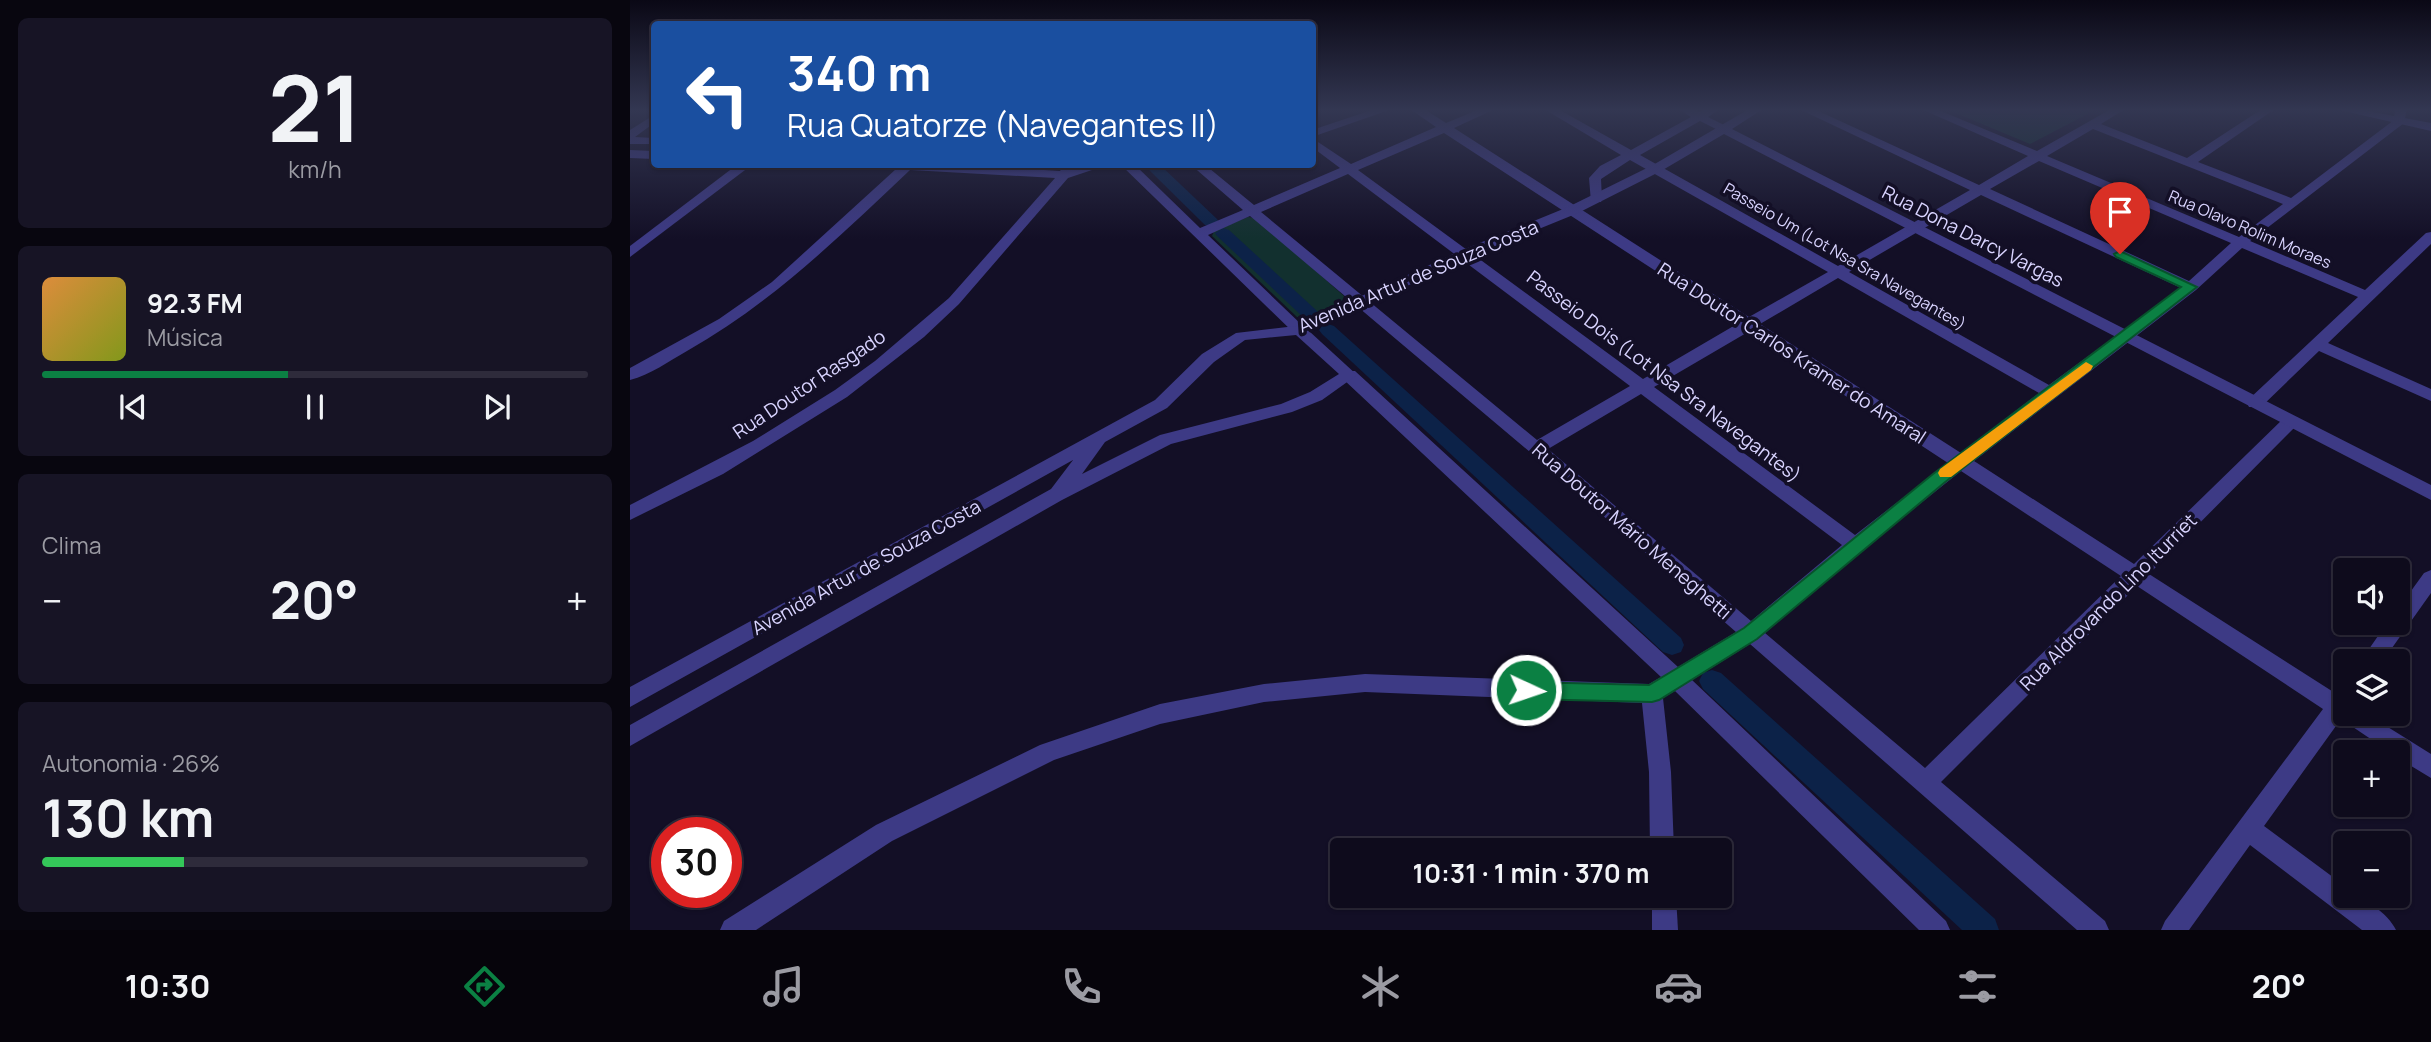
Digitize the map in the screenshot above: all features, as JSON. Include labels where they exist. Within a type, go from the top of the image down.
[{"type":"street","name":"Passeio Dois (Lot Nsa Sra Navegantes)","points":[[1328,152],[1855,545]]},
{"type":"street","points":[[1200,233],[1389,152]]},
{"type":"street","name":"Rua Doutor Carlos Kramer do Amaral","points":[[1482,152],[2333,700]]},
{"type":"street","name":"Passeio Um (Lot Nsa Sra Navegantes)","points":[[1627,152],[2050,393]]},
{"type":"street","points":[[1596,198],[1595,177],[1634,152]]},
{"type":"street","name":"Avenida Artur de Souza Costa","points":[[630,698],[1161,404],[1208,358],[1241,335],[1299,330],[1465,254],[1573,210],[1657,169],[1683,152]]},
{"type":"street","name":"Rua Dona Darcy Vargas","points":[[1769,152],[2431,493]]},
{"type":"street","points":[[1899,152],[2191,287]]},
{"type":"street","name":"Rua Olavo Rolim Moraes","points":[[2026,152],[2238,244],[2367,296]]},
{"type":"street","points":[[1536,449],[2045,152]]},
{"type":"street","points":[[2164,152],[2293,203]]},
{"type":"street","points":[[2189,162],[2203,152]]},
{"type":"street","points":[[733,930],[884,833],[1048,752],[1160,715],[1264,693],[1365,683],[1652,694],[1751,633],[1855,545],[2191,287],[2238,244],[2355,152]]},
{"type":"street","points":[[630,154],[651,155]]},
{"type":"street","points":[[630,253],[742,168]]},
{"type":"street","points":[[630,375],[711,332],[778,284],[832,238],[905,168]]},
{"type":"street","name":"Rua Doutor Rasgado","points":[[630,513],[685,487],[779,434],[859,380],[955,300],[1071,168]]},
{"type":"street","points":[[1130,168],[1299,330],[1677,679],[1937,930]]},
{"type":"street","name":"Rua Doutor Mário Meneghetti","points":[[1202,168],[1536,449],[2096,930]]},
{"type":"street","points":[[2255,402],[2431,236]]},
{"type":"street","points":[[2415,251],[2431,257]]},
{"type":"street","points":[[2318,344],[2431,396]]},
{"type":"street","name":"Avenida Artur de Souza Costa","points":[[630,736],[1056,495],[1166,439],[1286,408],[1317,396],[1349,375]]},
{"type":"street","name":"Rua Aldrovando Lino Iturriet","points":[[1925,783],[2291,421]]},
{"type":"street","name":"Avenida Artur de Souza Costa","points":[[1056,495],[1102,436]]},
{"type":"street","points":[[2382,649],[2423,603],[2431,578]]},
{"type":"street","points":[[1652,694],[1660,772],[1662,838]]},
{"type":"street","points":[[2174,930],[2248,829],[2333,721]]},
{"type":"street","name":"Rua Doutor Carlos Kramer do Amaral","points":[[2372,726],[2431,767]]},
{"type":"street","points":[[2248,829],[2383,930]]},
{"type":"street","points":[[1664,908],[1665,930]]},
{"type":"green space","points":[[1248,217],[1256,218],[1344,296],[1342,301],[1311,317],[1297,317],[1212,236],[1214,231]]},
{"type":"waterway","points":[[1154,168],[1211,222]]},
{"type":"waterway","points":[[1223,233],[1310,314]]},
{"type":"waterway","points":[[1328,330],[1672,645]]},
{"type":"waterway","points":[[1712,681],[1984,930]]},
{"type":"slow traffic","points":[[1946,473],[2086,366]]},
{"type":"route","points":[[1526,690],[1652,694],[1751,633],[1939,478],[2191,287],[2120,254]]}]
